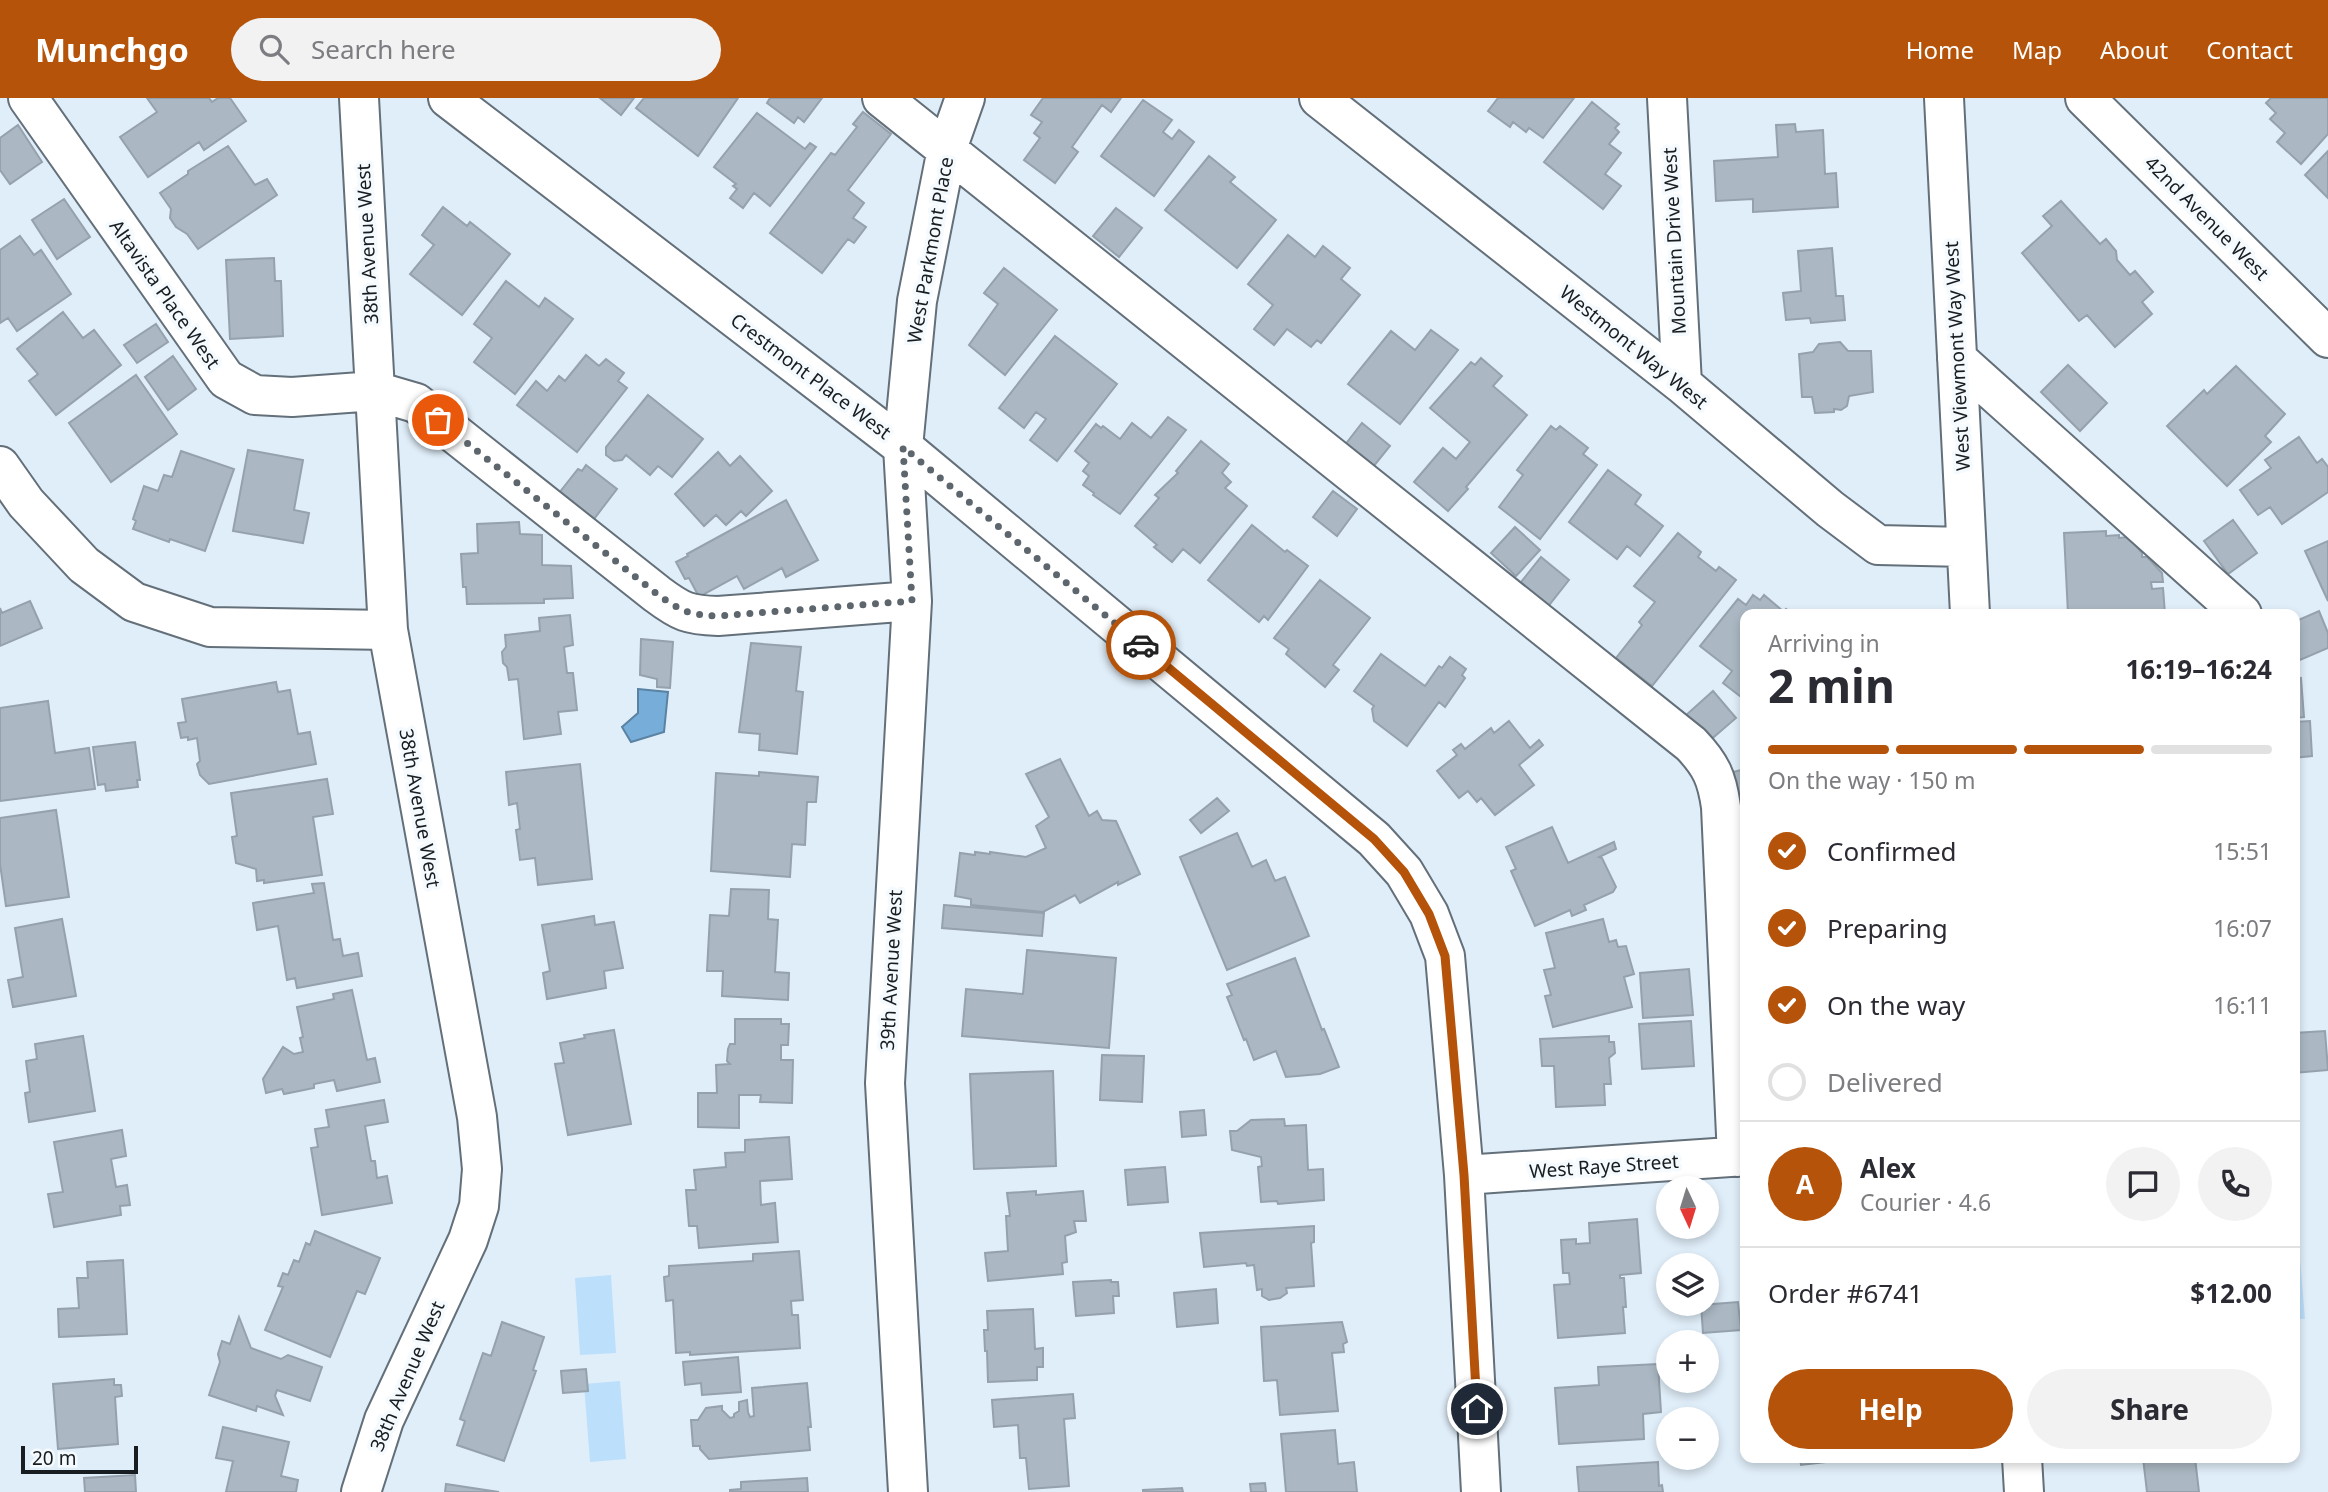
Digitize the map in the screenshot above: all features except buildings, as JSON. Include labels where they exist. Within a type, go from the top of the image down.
[{"type":"street","name":"Altavista Place West","points":[[27,98],[226,379],[255,395],[292,397],[375,391],[416,403],[657,594],[676,608],[692,615],[718,616],[912,601]]},
{"type":"street","name":"38th Avenue West","points":[[359,98],[388,630],[477,1117],[482,1169],[479,1206],[468,1240],[384,1420],[361,1492]]},
{"type":"street","name":"Crestmont Place West","points":[[448,98],[903,447],[1374,839],[1404,872],[1429,914],[1445,956],[1464,1175],[1481,1492]]},
{"type":"street","points":[[882,98],[1691,744],[1707,762],[1718,785],[1721,807],[1740,1139]]},
{"type":"street","name":"West Parkmont Place","points":[[903,447],[917,301],[947,149],[965,98]]},
{"type":"street","name":"Westmont Way West","points":[[1319,98],[1682,384],[1830,509],[1878,545],[1966,547]]},
{"type":"street","name":"Mountain Drive West","points":[[1667,98],[1682,384]]},
{"type":"street","name":"West Viewmont Way West","points":[[1944,98],[1970,609]]},
{"type":"street","name":"42nd Avenue West","points":[[2085,98],[2328,338]]},
{"type":"street","points":[[1957,359],[2236,609]]},
{"type":"street","name":"39th Avenue West","points":[[903,447],[912,601],[884,1083],[908,1492]]},
{"type":"street","points":[[0,466],[26,503],[84,565],[134,601],[210,627],[388,630]]},
{"type":"street","name":"West Raye Street","points":[[1464,1175],[1740,1156]]},
{"type":"street","points":[[2022,1463],[2024,1492]]},
{"type":"shaded area","points":[[638,689],[668,692],[664,732],[631,742],[622,727],[638,713]]},
{"type":"shaded area","points":[[2300,1258],[2305,1319],[2300,1319]]},
{"type":"shaded area","points":[[611,1275],[616,1353],[580,1355],[575,1278]]},
{"type":"shaded area","points":[[620,1381],[626,1459],[590,1462],[584,1384]]},
{"type":"way so far","points":[[438,420],[657,594],[676,608],[692,615],[718,616],[912,601],[903,447],[1141,645]]},
{"type":"route","points":[[1141,645],[1374,839],[1404,872],[1429,914],[1445,956],[1450,1002],[1464,1175],[1477,1409]]}]
